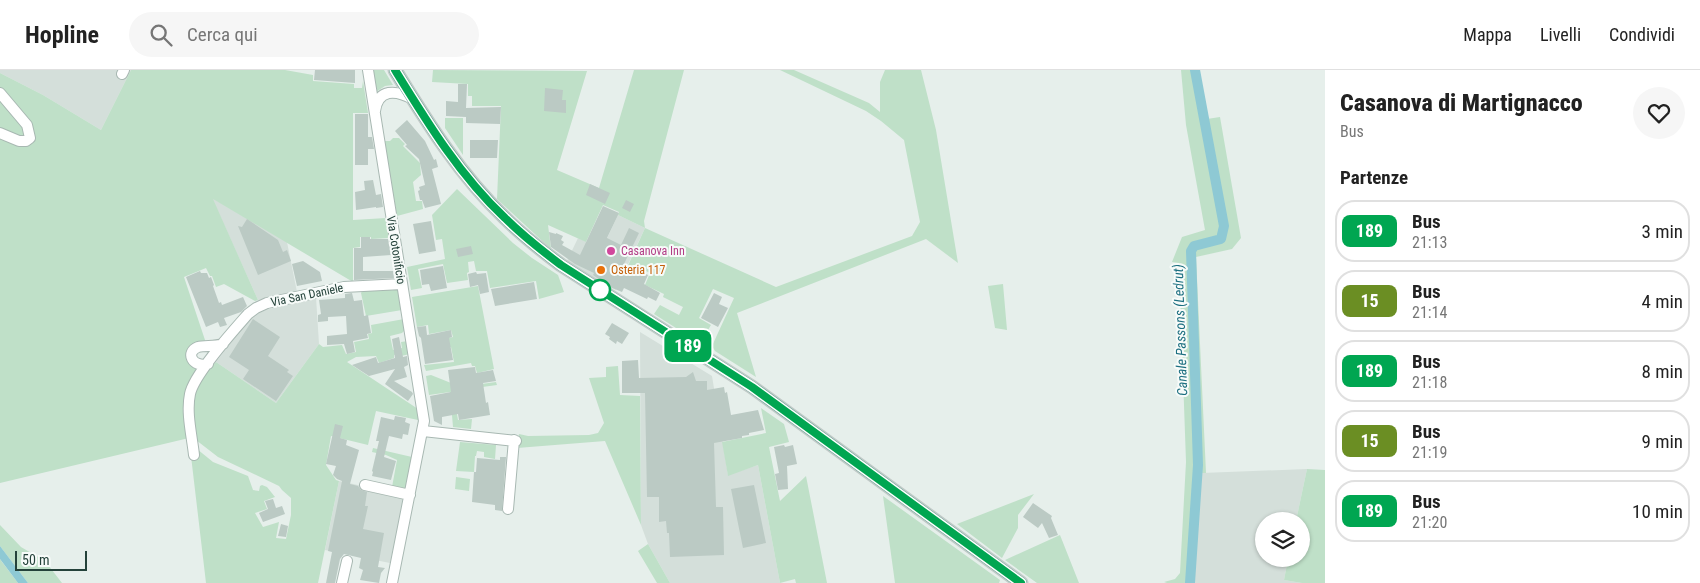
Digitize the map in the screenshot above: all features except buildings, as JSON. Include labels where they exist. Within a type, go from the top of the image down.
[{"type":"main road","points":[[395,70],[434,132],[469,178],[504,218],[532,243],[561,265],[752,387],[1021,583]]},
{"type":"street","name":"Via Cotonificio","points":[[368,70],[423,409],[423,431],[392,583]]},
{"type":"street","points":[[374,114],[375,106],[379,99],[390,92],[399,93],[412,99]]},
{"type":"street","points":[[0,93],[27,125],[30,138],[26,141],[19,141],[0,133]]},
{"type":"street","name":"Via San Daniele","points":[[194,455],[189,409],[190,393],[195,381],[248,314],[267,303],[344,287],[402,284]]},
{"type":"street","points":[[208,364],[199,365],[193,362],[193,351],[199,347],[223,344]]},
{"type":"street","points":[[423,431],[515,440],[508,509]]},
{"type":"street","points":[[365,485],[410,495]]},
{"type":"street","points":[[342,583],[347,561]]},
{"type":"shaded area","points":[[0,70],[131,70],[101,130],[43,95],[0,73]]},
{"type":"shaded area","points":[[212,198],[287,242],[297,292],[258,300]]},
{"type":"shaded area","points":[[618,215],[645,228],[616,290],[591,278],[567,261],[578,238],[602,249]]},
{"type":"shaded area","points":[[316,297],[319,344],[276,403],[216,362],[254,314]]},
{"type":"shaded area","points":[[640,332],[712,376],[728,475],[758,465],[780,583],[670,583],[648,544],[641,525]]},
{"type":"shaded area","points":[[1307,469],[1298,512],[1255,512],[1255,567],[1286,567],[1284,580],[1302,583],[1194,583],[1202,473]]},
{"type":"shaded area","points":[[339,481],[405,495],[390,563],[325,550]]},
{"type":"green space","points":[[131,70],[285,70],[313,75],[313,81],[354,84],[354,88],[362,88],[363,81],[368,113],[353,113],[353,220],[386,218],[389,238],[371,239],[371,237],[360,237],[360,247],[353,248],[353,282],[213,199],[258,300],[255,301],[224,284],[216,287],[212,276],[210,276],[206,268],[184,277],[206,343],[188,361],[198,369],[189,438],[0,483],[0,73],[43,95],[101,130]]},
{"type":"green space","points":[[372,70],[384,70],[393,85],[385,86],[376,92]]},
{"type":"green space","points":[[433,70],[587,71],[557,170],[599,188],[634,70],[684,70],[644,221],[645,228],[618,215],[619,212],[603,205],[586,242],[548,225],[551,249],[497,199],[501,106],[472,106],[472,96],[468,96],[468,84],[432,82]]},
{"type":"green space","points":[[780,70],[794,70],[869,103],[880,112],[880,82],[885,70],[921,70],[936,130],[958,263],[926,239],[737,313],[756,377],[715,351],[712,346],[734,298],[713,289],[699,318],[711,325],[702,340],[698,342],[654,314],[660,305],[679,315],[683,307],[663,297],[664,294],[645,285],[650,273],[640,268],[635,275],[626,270],[645,228],[776,287],[912,236],[920,222],[904,140],[866,111]]},
{"type":"green space","points":[[1181,70],[1198,70],[1207,119],[1220,117],[1241,238],[1232,249],[1196,257],[1206,473],[1202,473],[1194,583],[1167,583],[1164,582],[1175,579],[1180,573],[1186,462],[1179,263],[1172,262],[1182,237],[1205,230],[1186,125]]},
{"type":"green space","points":[[445,118],[463,118],[463,155],[445,128]]},
{"type":"green space","points":[[393,138],[399,138],[405,144],[403,146],[420,163],[421,175],[413,182],[416,201],[422,201],[423,209],[397,216],[384,141],[390,141]]},
{"type":"green space","points":[[457,189],[513,243],[558,275],[564,292],[539,299],[536,281],[490,288],[487,271],[476,271],[474,261],[468,262],[468,280],[447,283],[443,264],[418,269],[422,288],[411,290],[407,267],[445,259],[442,239],[436,240],[432,215]]},
{"type":"green space","points":[[1003,284],[1007,330],[995,328],[988,286]]},
{"type":"green space","points":[[478,286],[494,369],[477,373],[475,366],[472,366],[471,363],[426,371],[424,365],[454,362],[451,347],[446,348],[444,339],[453,337],[451,330],[429,334],[428,325],[417,327],[412,297]]},
{"type":"green space","points":[[398,288],[402,310],[366,316],[361,293],[363,290]]},
{"type":"green space","points":[[404,319],[406,329],[402,333],[390,336],[393,350],[402,348],[401,342],[408,341],[410,354],[394,355],[394,358],[379,363],[376,356],[356,357],[347,362],[418,409],[418,420],[376,411],[368,445],[331,436],[326,465],[336,480],[339,481],[318,583],[206,583],[191,456],[197,449],[213,462],[248,476],[253,490],[259,491],[262,485],[267,487],[275,497],[264,501],[267,509],[255,513],[263,527],[279,522],[276,538],[286,539],[291,515],[291,498],[279,486],[218,457],[196,440],[193,414],[194,400],[196,388],[202,377],[216,362],[276,403],[319,344],[323,347],[342,345],[346,354],[356,352],[354,342],[369,339],[368,334],[372,333],[371,325]]},
{"type":"green space","points":[[618,366],[620,395],[640,396],[641,525],[605,441],[517,448],[519,434],[528,436],[589,435],[598,433],[604,423],[589,378],[606,377],[606,367]]},
{"type":"green space","points":[[431,375],[451,383],[452,388],[496,382],[497,385],[453,391],[458,420],[472,419],[471,429],[453,427],[450,392],[429,395],[426,376]]},
{"type":"green space","points":[[761,408],[784,424],[789,442],[769,447],[780,501],[806,476],[827,583],[796,583],[795,579],[780,583],[758,465],[728,476],[722,442],[766,433]]},
{"type":"green space","points":[[460,442],[496,445],[495,459],[484,457],[484,452],[477,451],[474,472],[456,471]]},
{"type":"green space","points":[[373,448],[412,457],[406,490],[392,487],[397,460],[372,452]]},
{"type":"green space","points":[[1307,469],[1325,470],[1325,583],[1302,583],[1284,580],[1286,567],[1310,567],[1310,512],[1298,512]]},
{"type":"green space","points":[[456,477],[470,479],[469,491],[455,489]]},
{"type":"green space","points":[[1034,494],[1018,515],[1018,528],[1002,558],[957,524]]},
{"type":"green space","points":[[883,496],[1000,580],[999,583],[895,583]]},
{"type":"green space","points":[[0,525],[21,547],[45,561],[62,583],[28,583],[0,546]]},
{"type":"green space","points":[[1060,535],[1079,583],[1037,583],[1005,560]]},
{"type":"green space","points":[[648,544],[670,583],[657,583],[638,551]]},
{"type":"green space","points":[[0,559],[2,562],[18,583],[0,583]]},
{"type":"water","points":[[0,546],[28,583],[18,583],[0,559]]},
{"type":"waterway","name":"Canale Passons (Ledrut)","points":[[1190,583],[1198,465],[1191,251],[1194,246],[1221,239],[1224,226],[1195,70]]},
{"type":"bus line","name":"189","points":[[395,70],[434,132],[469,178],[504,218],[532,243],[561,265],[752,387],[1021,583]]},
{"type":"place","name":"Casanova Inn","points":[[611,251]]},
{"type":"place","name":"Osteria 117","points":[[601,270]]}]
